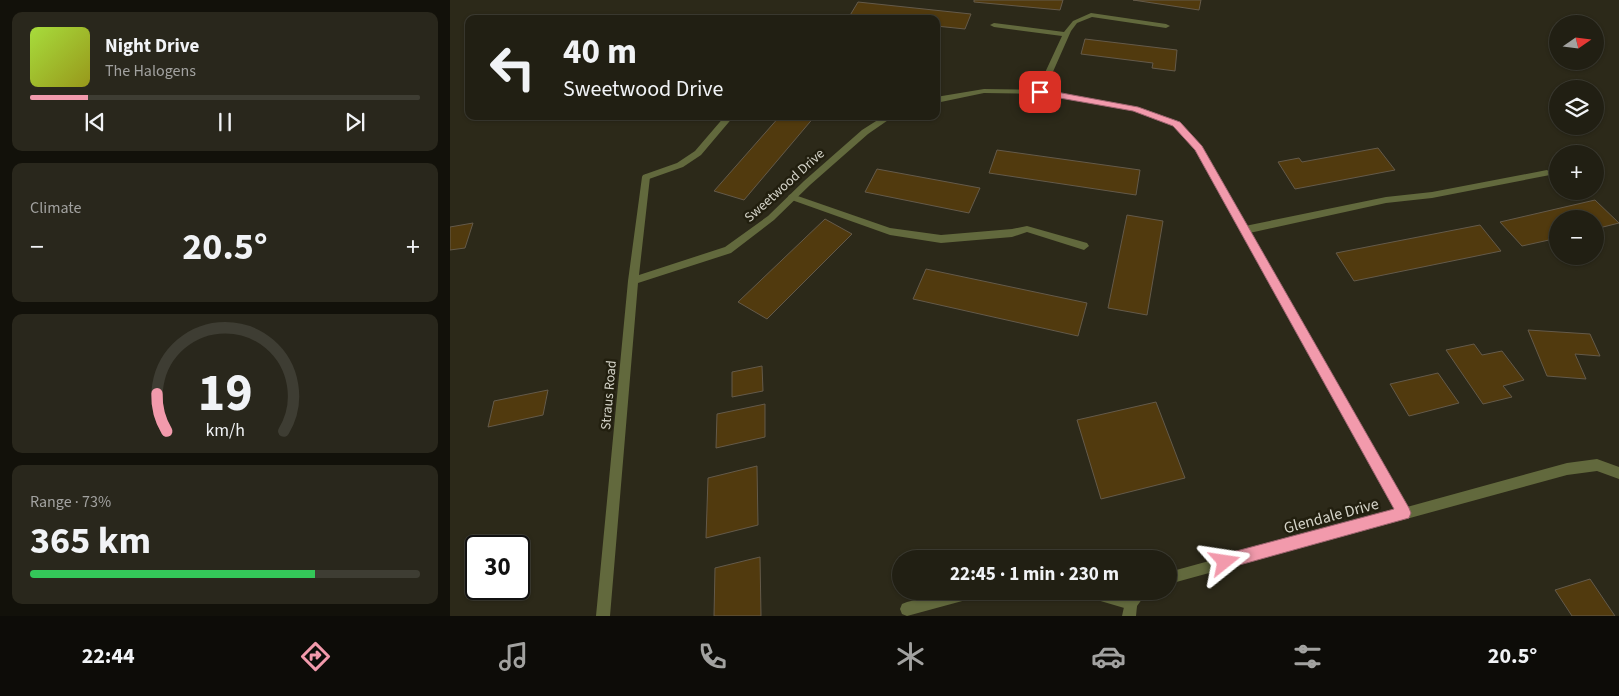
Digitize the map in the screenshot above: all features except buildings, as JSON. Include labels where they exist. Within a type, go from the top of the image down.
[{"type":"street","points":[[1040,92],[1066,34],[1075,22],[1091,15],[1166,26]]},
{"type":"street","points":[[994,25],[1066,34]]},
{"type":"street","points":[[940,99],[984,91],[1040,92],[1135,109],[1176,124],[1198,148],[1404,513]]},
{"type":"street","name":"Straus Road","points":[[603,616],[633,281],[646,177],[680,165],[698,153],[727,120]]},
{"type":"street","name":"Sweetwood Drive","points":[[633,281],[728,250],[771,218],[865,132],[884,120]]},
{"type":"street","points":[[1245,230],[1386,200],[1432,195],[1547,173]]},
{"type":"street","points":[[792,197],[890,231],[941,239],[1027,230],[1084,246]]},
{"type":"street","name":"Glendale Drive","points":[[1177,576],[1567,469],[1597,465],[1619,473]]},
{"type":"street","points":[[907,609],[942,600]]},
{"type":"street","points":[[1108,600],[1130,609]]},
{"type":"route","points":[[1040,92],[1135,109],[1176,124],[1198,148],[1404,513],[1225,562]]}]
